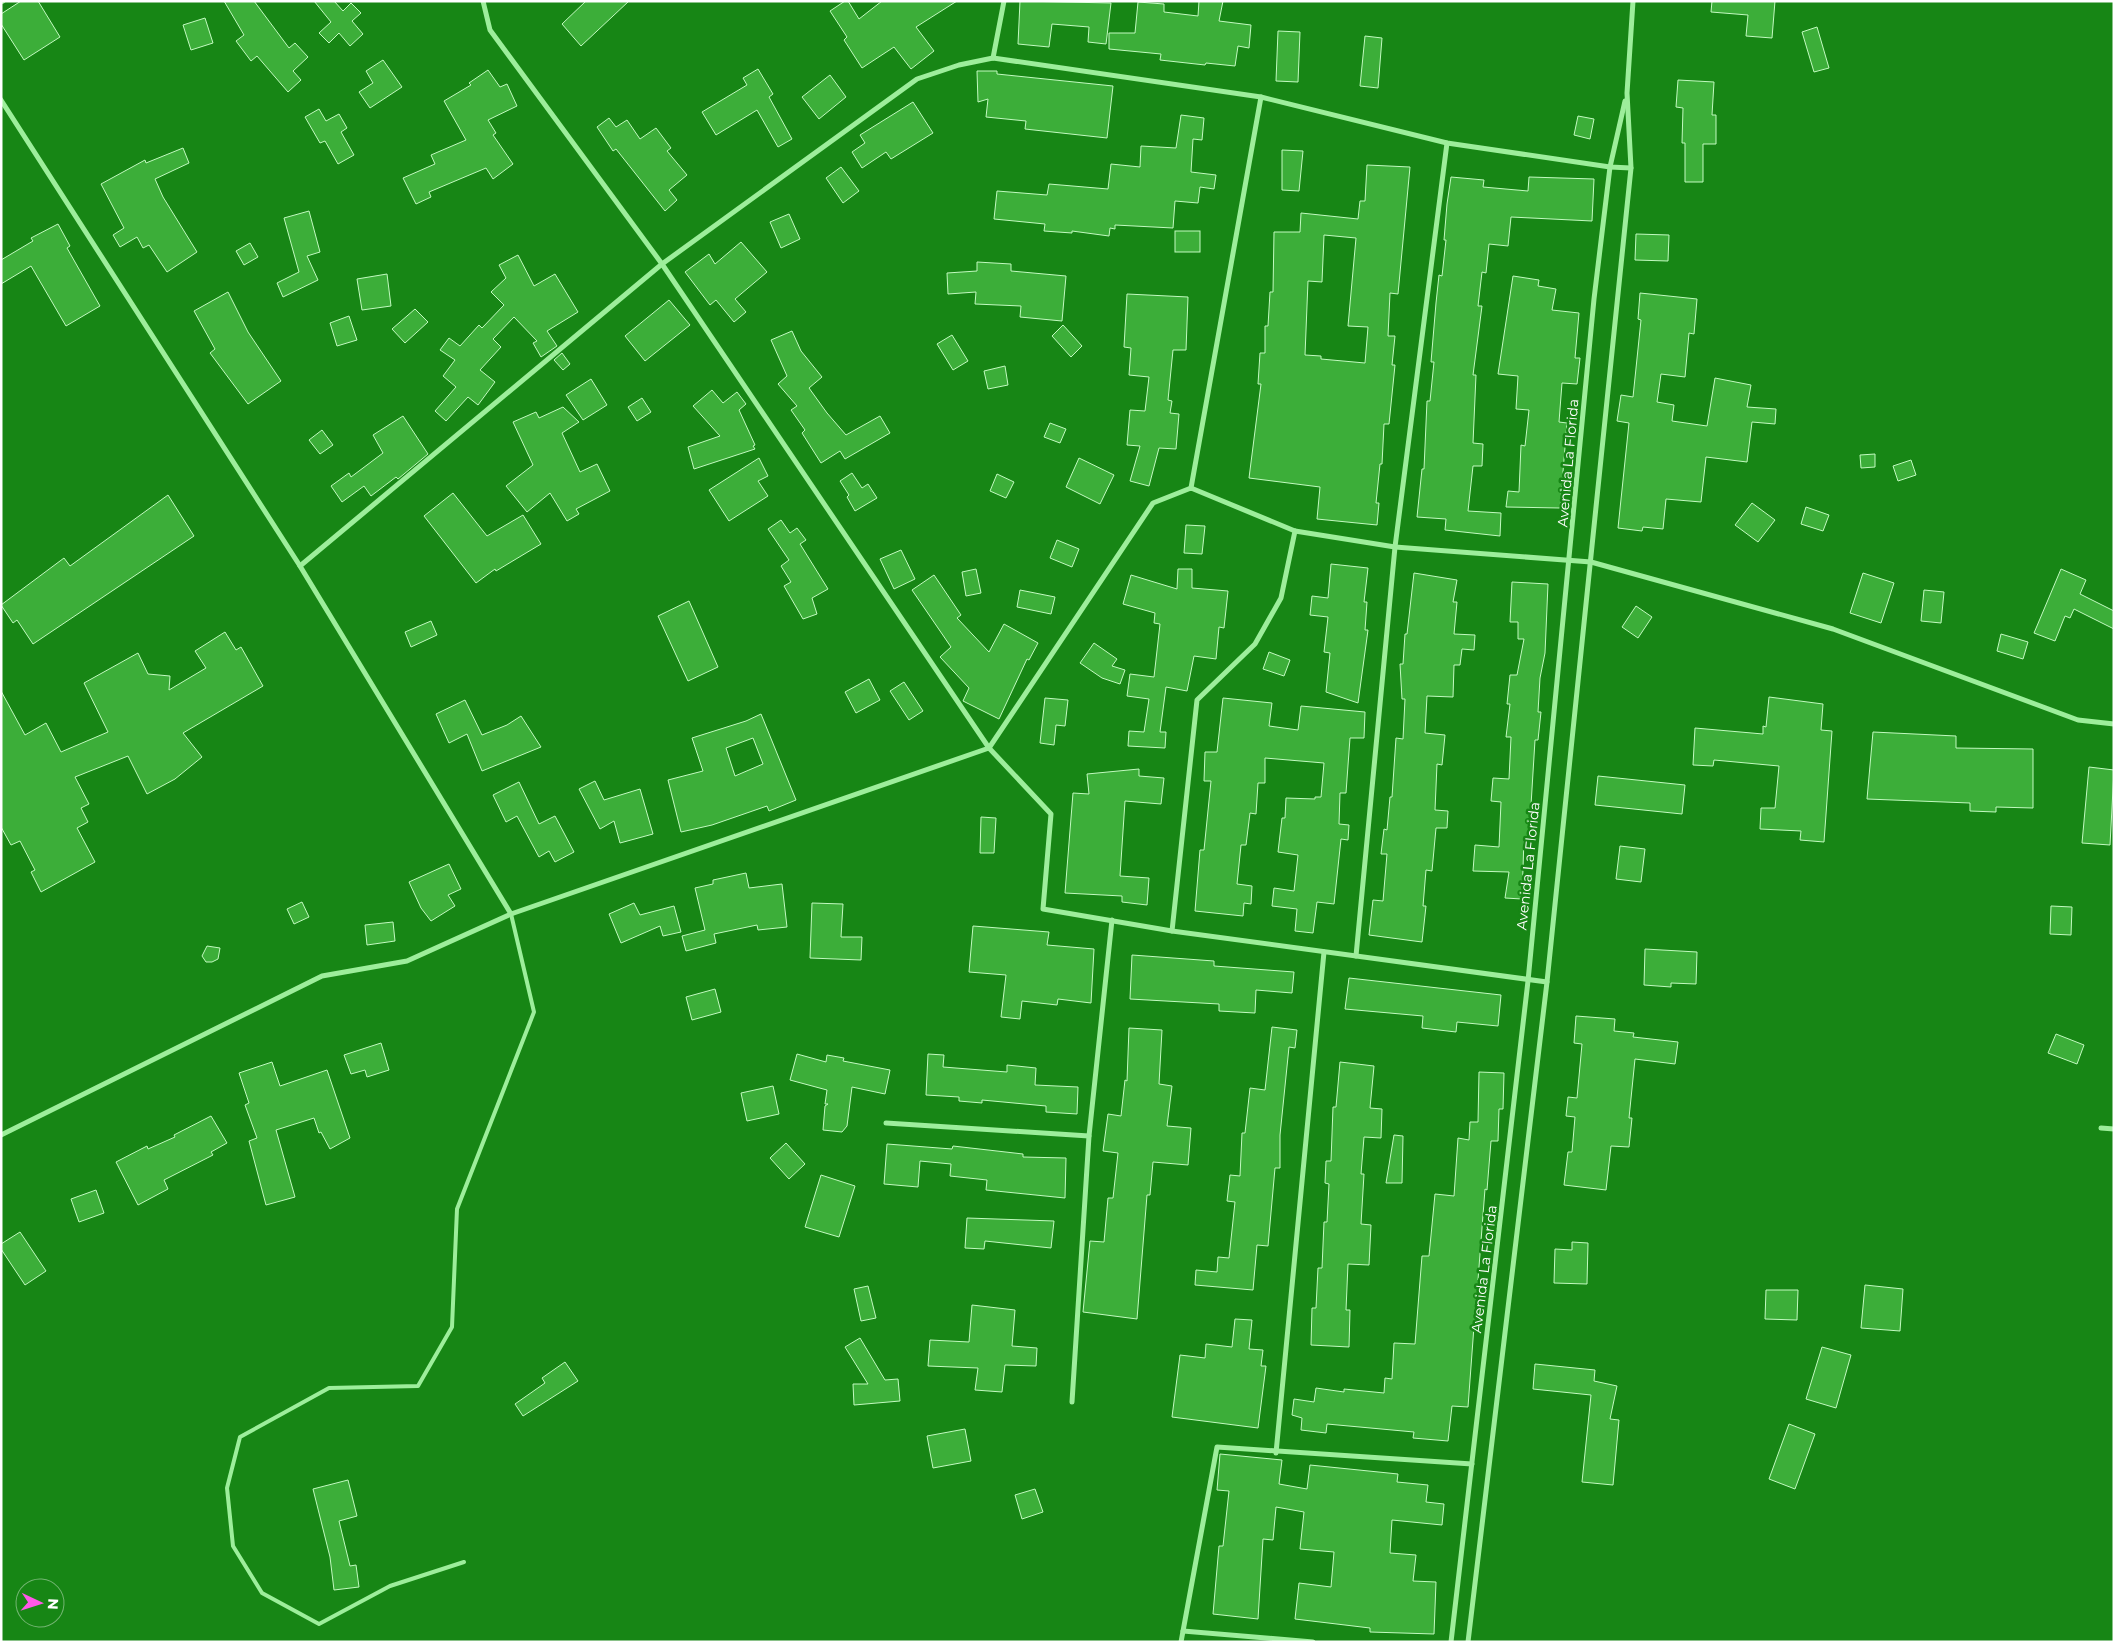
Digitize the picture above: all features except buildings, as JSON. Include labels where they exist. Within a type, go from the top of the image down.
[{"type":"street","points":[[483,1],[490,30],[662,264],[990,748],[1051,814],[1043,909],[1172,932],[1528,981],[1547,982]]},
{"type":"street","points":[[993,58],[1004,1]]},
{"type":"street","points":[[1468,1642],[1547,982],[1631,168],[1627,94],[1633,1]]},
{"type":"street","points":[[300,566],[662,264],[918,79],[959,65],[993,58],[1261,97],[1447,143],[1610,167],[1631,168]]},
{"type":"street","name":"Avenida La Florida","points":[[1451,1642],[1528,981],[1594,299],[1610,167],[1627,94]]},
{"type":"street","points":[[1191,488],[1261,97]]},
{"type":"street","points":[[1,100],[300,566],[511,914]]},
{"type":"street","points":[[1356,956],[1395,547],[1447,143]]},
{"type":"street","points":[[1,1135],[322,976],[407,961],[511,914],[990,748],[1154,503],[1191,488],[1295,531],[1395,547],[1570,562],[1591,562],[1833,629],[2078,720],[2114,724]]},
{"type":"street","points":[[1172,932],[1197,700],[1255,644],[1281,598],[1295,531]]},
{"type":"street","points":[[1072,1402],[1089,1136],[1112,920]]},
{"type":"street","points":[[1276,1452],[1324,952]]},
{"type":"street","points":[[886,1123],[1089,1136]]},
{"type":"street","points":[[2101,1128],[2114,1129]]},
{"type":"street","points":[[1181,1642],[1217,1447],[1472,1464]]},
{"type":"street","points":[[1183,1630],[1314,1642]]},
{"type":"lane","points":[[464,1562],[390,1586],[319,1624],[262,1593],[234,1546],[227,1488],[240,1437],[329,1388],[418,1386],[452,1327],[457,1209],[534,1012],[511,914]]}]
